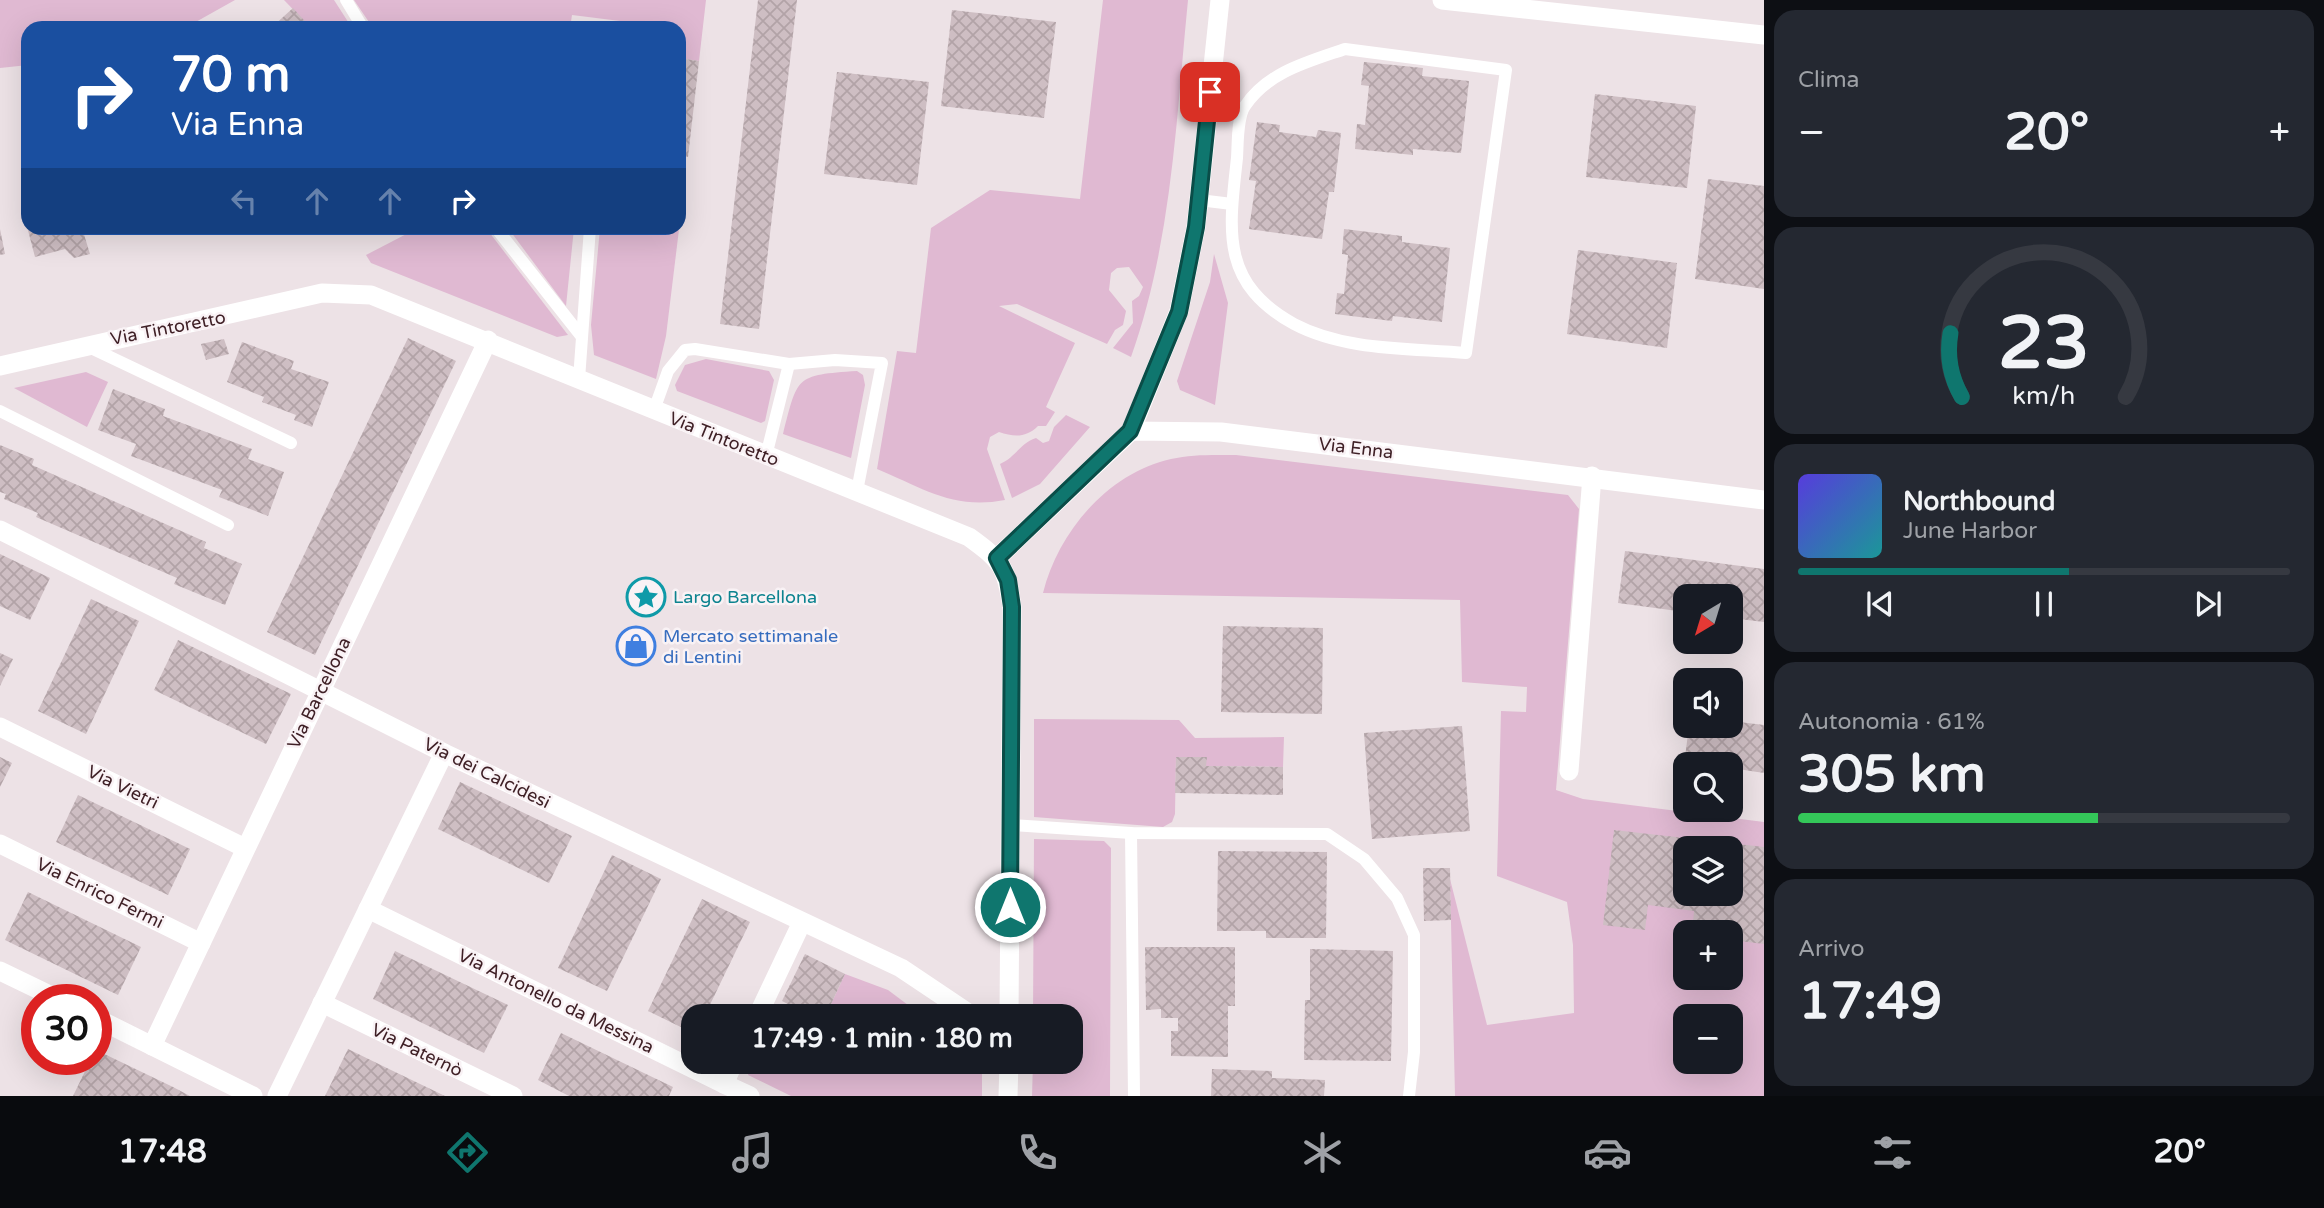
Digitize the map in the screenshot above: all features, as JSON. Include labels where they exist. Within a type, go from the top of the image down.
[{"type":"street","points":[[1009,1004],[1012,607],[1008,580],[997,558],[1130,431],[1179,312],[1199,200],[1220,0]]},
{"type":"street","points":[[1442,0],[1764,34]]},
{"type":"street","name":"Via Tintoretto","points":[[0,366],[85,344],[274,306],[322,293],[371,295],[488,340],[969,537],[997,558]]},
{"type":"street","name":"Via Barcellona","points":[[152,1046],[488,340]]},
{"type":"street","name":"Via Enna","points":[[1130,431],[1221,432],[1591,476],[1764,500]]},
{"type":"street","points":[[1569,771],[1591,476]]},
{"type":"street","name":"Via dei Calcidesi","points":[[0,530],[444,753],[901,968],[955,1004]]},
{"type":"street","name":"Via Vietri","points":[[0,727],[245,848]]},
{"type":"street","points":[[277,1096],[444,753]]},
{"type":"street","name":"Via Enrico Fermi","points":[[0,844],[201,943]]},
{"type":"street","name":"Via Antonello da Messina","points":[[368,909],[750,1096]]},
{"type":"street","points":[[763,1004],[802,922]]},
{"type":"street","points":[[0,971],[27,984]]},
{"type":"street","name":"Via Paternò","points":[[322,1003],[513,1096]]},
{"type":"street","points":[[112,1026],[253,1096]]},
{"type":"street","points":[[724,1083],[728,1074]]},
{"type":"street","points":[[1008,1096],[1009,1074]]},
{"type":"lane","points":[[346,0],[359,21]]},
{"type":"lane","points":[[1345,50],[1506,71],[1466,353],[1332,341],[1293,323],[1263,302],[1241,277],[1232,251],[1232,204],[1242,109],[1261,86],[1291,68],[1345,50]]},
{"type":"lane","points":[[1199,200],[1232,204]]},
{"type":"lane","points":[[502,235],[582,337]]},
{"type":"lane","points":[[579,379],[589,235]]},
{"type":"lane","points":[[85,344],[291,443]]},
{"type":"lane","points":[[654,410],[668,371],[685,350],[695,349],[789,364],[835,360],[882,363],[857,491]]},
{"type":"lane","points":[[766,456],[789,364]]},
{"type":"lane","points":[[0,411],[228,525]]},
{"type":"lane","points":[[1011,825],[1131,834],[1327,834],[1364,859],[1398,898],[1415,935],[1415,1052],[1409,1096]]},
{"type":"lane","points":[[1131,834],[1134,1096]]},
{"type":"shaded area","points":[[0,0],[235,0],[198,21],[21,21],[21,66],[0,68]]},
{"type":"shaded area","points":[[284,0],[334,0],[348,21],[304,21]]},
{"type":"shaded area","points":[[354,0],[706,0],[699,61],[686,59],[686,21],[620,21],[572,15],[571,21],[368,21]]},
{"type":"shaded area","points":[[1103,0],[1188,0],[1176,135],[1164,225],[1145,314],[1131,357],[1113,348],[1133,323],[1132,301],[1139,296],[1143,287],[1129,267],[1117,268],[1111,273],[1109,290],[1126,311],[1123,325],[1115,330],[1107,344],[1017,304],[999,306],[1075,343],[1046,407],[1055,412],[1046,426],[1038,426],[1024,434],[999,432],[990,437],[987,449],[1005,500],[954,500],[877,469],[897,351],[916,353],[931,228],[990,190],[1080,199]]},
{"type":"shaded area","points":[[405,235],[491,235],[568,335],[557,337],[371,263],[366,255]]},
{"type":"shaded area","points":[[513,235],[573,235],[566,306]]},
{"type":"shaded area","points":[[599,235],[678,235],[666,336],[656,379],[594,355],[591,325]]},
{"type":"shaded area","points":[[1214,254],[1228,303],[1215,405],[1180,390],[1177,381],[1210,282]]},
{"type":"shaded area","points":[[706,359],[769,371],[774,380],[765,421],[761,423],[677,391],[675,385],[685,365]]},
{"type":"shaded area","points":[[857,371],[863,375],[865,385],[851,458],[783,434],[792,400],[802,382],[821,374]]},
{"type":"shaded area","points":[[86,372],[108,382],[87,427],[14,388]]},
{"type":"shaded area","points":[[1066,415],[1090,427],[1040,484],[1012,498],[1000,464],[1036,438],[1043,443],[1049,441],[1054,427]]},
{"type":"shaded area","points":[[1236,455],[1568,495],[1579,509],[1556,790],[1583,799],[1673,810],[1673,822],[1743,822],[1743,819],[1764,822],[1764,1096],[1455,1096],[1450,879],[1487,1025],[1574,1013],[1573,945],[1567,902],[1497,876],[1501,711],[1526,712],[1527,687],[1462,682],[1460,600],[1043,593],[1060,548],[1073,527],[1107,491],[1148,466],[1195,456]]},
{"type":"shaded area","points":[[1034,719],[1179,720],[1195,738],[1284,737],[1283,767],[1206,766],[1206,757],[1176,757],[1175,814],[1172,822],[1163,827],[1034,817]]},
{"type":"shaded area","points":[[1034,839],[1104,841],[1111,848],[1110,1096],[1032,1096],[1033,1074],[1083,1074],[1083,1004],[1033,1004]]},
{"type":"shaded area","points":[[845,974],[888,990],[907,1004],[831,1004]]},
{"type":"shaded area","points":[[982,1074],[982,1096],[791,1096],[748,1075]]},
{"type":"building","points":[[758,0],[797,0],[759,329],[720,324]]},
{"type":"building","points":[[293,8],[305,21],[279,21]]},
{"type":"building","points":[[952,10],[1056,22],[1044,118],[941,106]]},
{"type":"building","points":[[686,59],[699,61],[686,157]]},
{"type":"building","points":[[1364,62],[1423,68],[1422,76],[1469,81],[1461,153],[1413,149],[1413,155],[1355,149],[1357,124],[1365,125],[1369,86],[1361,85]]},
{"type":"building","points":[[837,72],[929,82],[917,185],[824,174]]},
{"type":"building","points":[[1595,94],[1696,106],[1687,188],[1586,177]]},
{"type":"building","points":[[1257,122],[1280,125],[1279,132],[1316,137],[1318,130],[1341,133],[1334,192],[1329,192],[1322,239],[1249,229],[1256,181],[1249,180]]},
{"type":"building","points":[[1708,179],[1764,186],[1764,289],[1695,279]]},
{"type":"building","points":[[0,229],[5,254],[0,255]]},
{"type":"building","points":[[1344,229],[1402,236],[1402,242],[1450,248],[1442,322],[1393,316],[1392,321],[1335,314],[1337,293],[1344,294],[1348,255],[1342,254]]},
{"type":"building","points":[[29,235],[84,235],[90,254],[74,258],[65,249],[35,257]]},
{"type":"building","points":[[1578,250],[1677,263],[1667,348],[1567,334]]},
{"type":"building","points":[[408,338],[456,361],[315,655],[267,632]]},
{"type":"building","points":[[224,339],[229,354],[206,360],[201,344]]},
{"type":"building","points":[[242,342],[294,361],[291,369],[329,382],[312,427],[294,420],[296,415],[262,402],[264,397],[227,382]]},
{"type":"building","points":[[113,389],[165,409],[163,416],[252,449],[248,459],[284,472],[268,516],[219,497],[222,490],[131,456],[136,444],[98,430]]},
{"type":"building","points":[[0,445],[34,459],[32,465],[206,542],[204,548],[242,564],[225,605],[174,584],[177,578],[36,517],[38,513],[4,499],[6,494],[0,492]]},
{"type":"building","points":[[1625,551],[1764,569],[1764,622],[1743,619],[1743,584],[1673,584],[1673,610],[1618,603]]},
{"type":"building","points":[[0,554],[50,578],[30,620],[0,606]]},
{"type":"building","points":[[91,599],[139,621],[86,734],[38,711]]},
{"type":"building","points":[[1223,626],[1323,628],[1322,714],[1221,712]]},
{"type":"building","points":[[178,640],[291,694],[266,744],[154,690]]},
{"type":"building","points":[[0,653],[13,659],[0,686]]},
{"type":"building","points":[[1743,722],[1764,725],[1764,773],[1743,770],[1743,752],[1686,752],[1687,738],[1743,738]]},
{"type":"building","points":[[1462,726],[1470,831],[1372,839],[1364,733]]},
{"type":"building","points":[[0,757],[12,763],[0,787]]},
{"type":"building","points":[[1176,757],[1207,757],[1206,766],[1283,767],[1283,795],[1175,793]]},
{"type":"building","points":[[460,782],[572,836],[549,883],[438,829]]},
{"type":"building","points":[[78,795],[190,849],[168,895],[56,842]]},
{"type":"building","points":[[1614,830],[1673,837],[1673,906],[1743,906],[1743,845],[1764,847],[1764,944],[1743,941],[1743,920],[1693,920],[1694,911],[1648,905],[1645,930],[1603,925]]},
{"type":"building","points":[[1218,851],[1327,852],[1326,938],[1266,938],[1266,931],[1217,931]]},
{"type":"building","points":[[612,855],[661,879],[607,991],[558,968]]},
{"type":"building","points":[[1423,868],[1450,868],[1451,920],[1424,921]]},
{"type":"building","points":[[28,892],[141,947],[118,995],[112,992],[112,984],[95,984],[5,940]]},
{"type":"building","points":[[702,899],[750,922],[710,1004],[681,1004],[681,1027],[648,1011]]},
{"type":"building","points":[[1145,947],[1235,947],[1235,1006],[1228,1006],[1228,1057],[1171,1056],[1171,1031],[1178,1031],[1178,1018],[1161,1018],[1161,1009],[1146,1010]]},
{"type":"building","points":[[1310,949],[1393,951],[1391,1061],[1304,1060],[1305,1000],[1310,1000]]},
{"type":"building","points":[[395,951],[508,1005],[484,1053],[373,999]]},
{"type":"building","points":[[805,954],[845,974],[831,1004],[788,1004],[782,1001]]},
{"type":"building","points":[[561,1033],[673,1087],[669,1096],[569,1096],[538,1080]]},
{"type":"building","points":[[348,1049],[391,1070],[445,1096],[325,1096]]},
{"type":"building","points":[[112,1058],[190,1096],[73,1096],[83,1075],[112,1075]]},
{"type":"building","points":[[1212,1069],[1272,1071],[1272,1078],[1325,1080],[1324,1096],[1211,1096]]},
{"type":"place","name":"Largo Barcellona","points":[[646,597]]},
{"type":"place","name":"Mercato settimanale di Lentini","points":[[636,646]]},
{"type":"route","points":[[1010,907],[1012,607],[1008,580],[997,558],[1130,431],[1179,312],[1196,227],[1210,92]]}]
